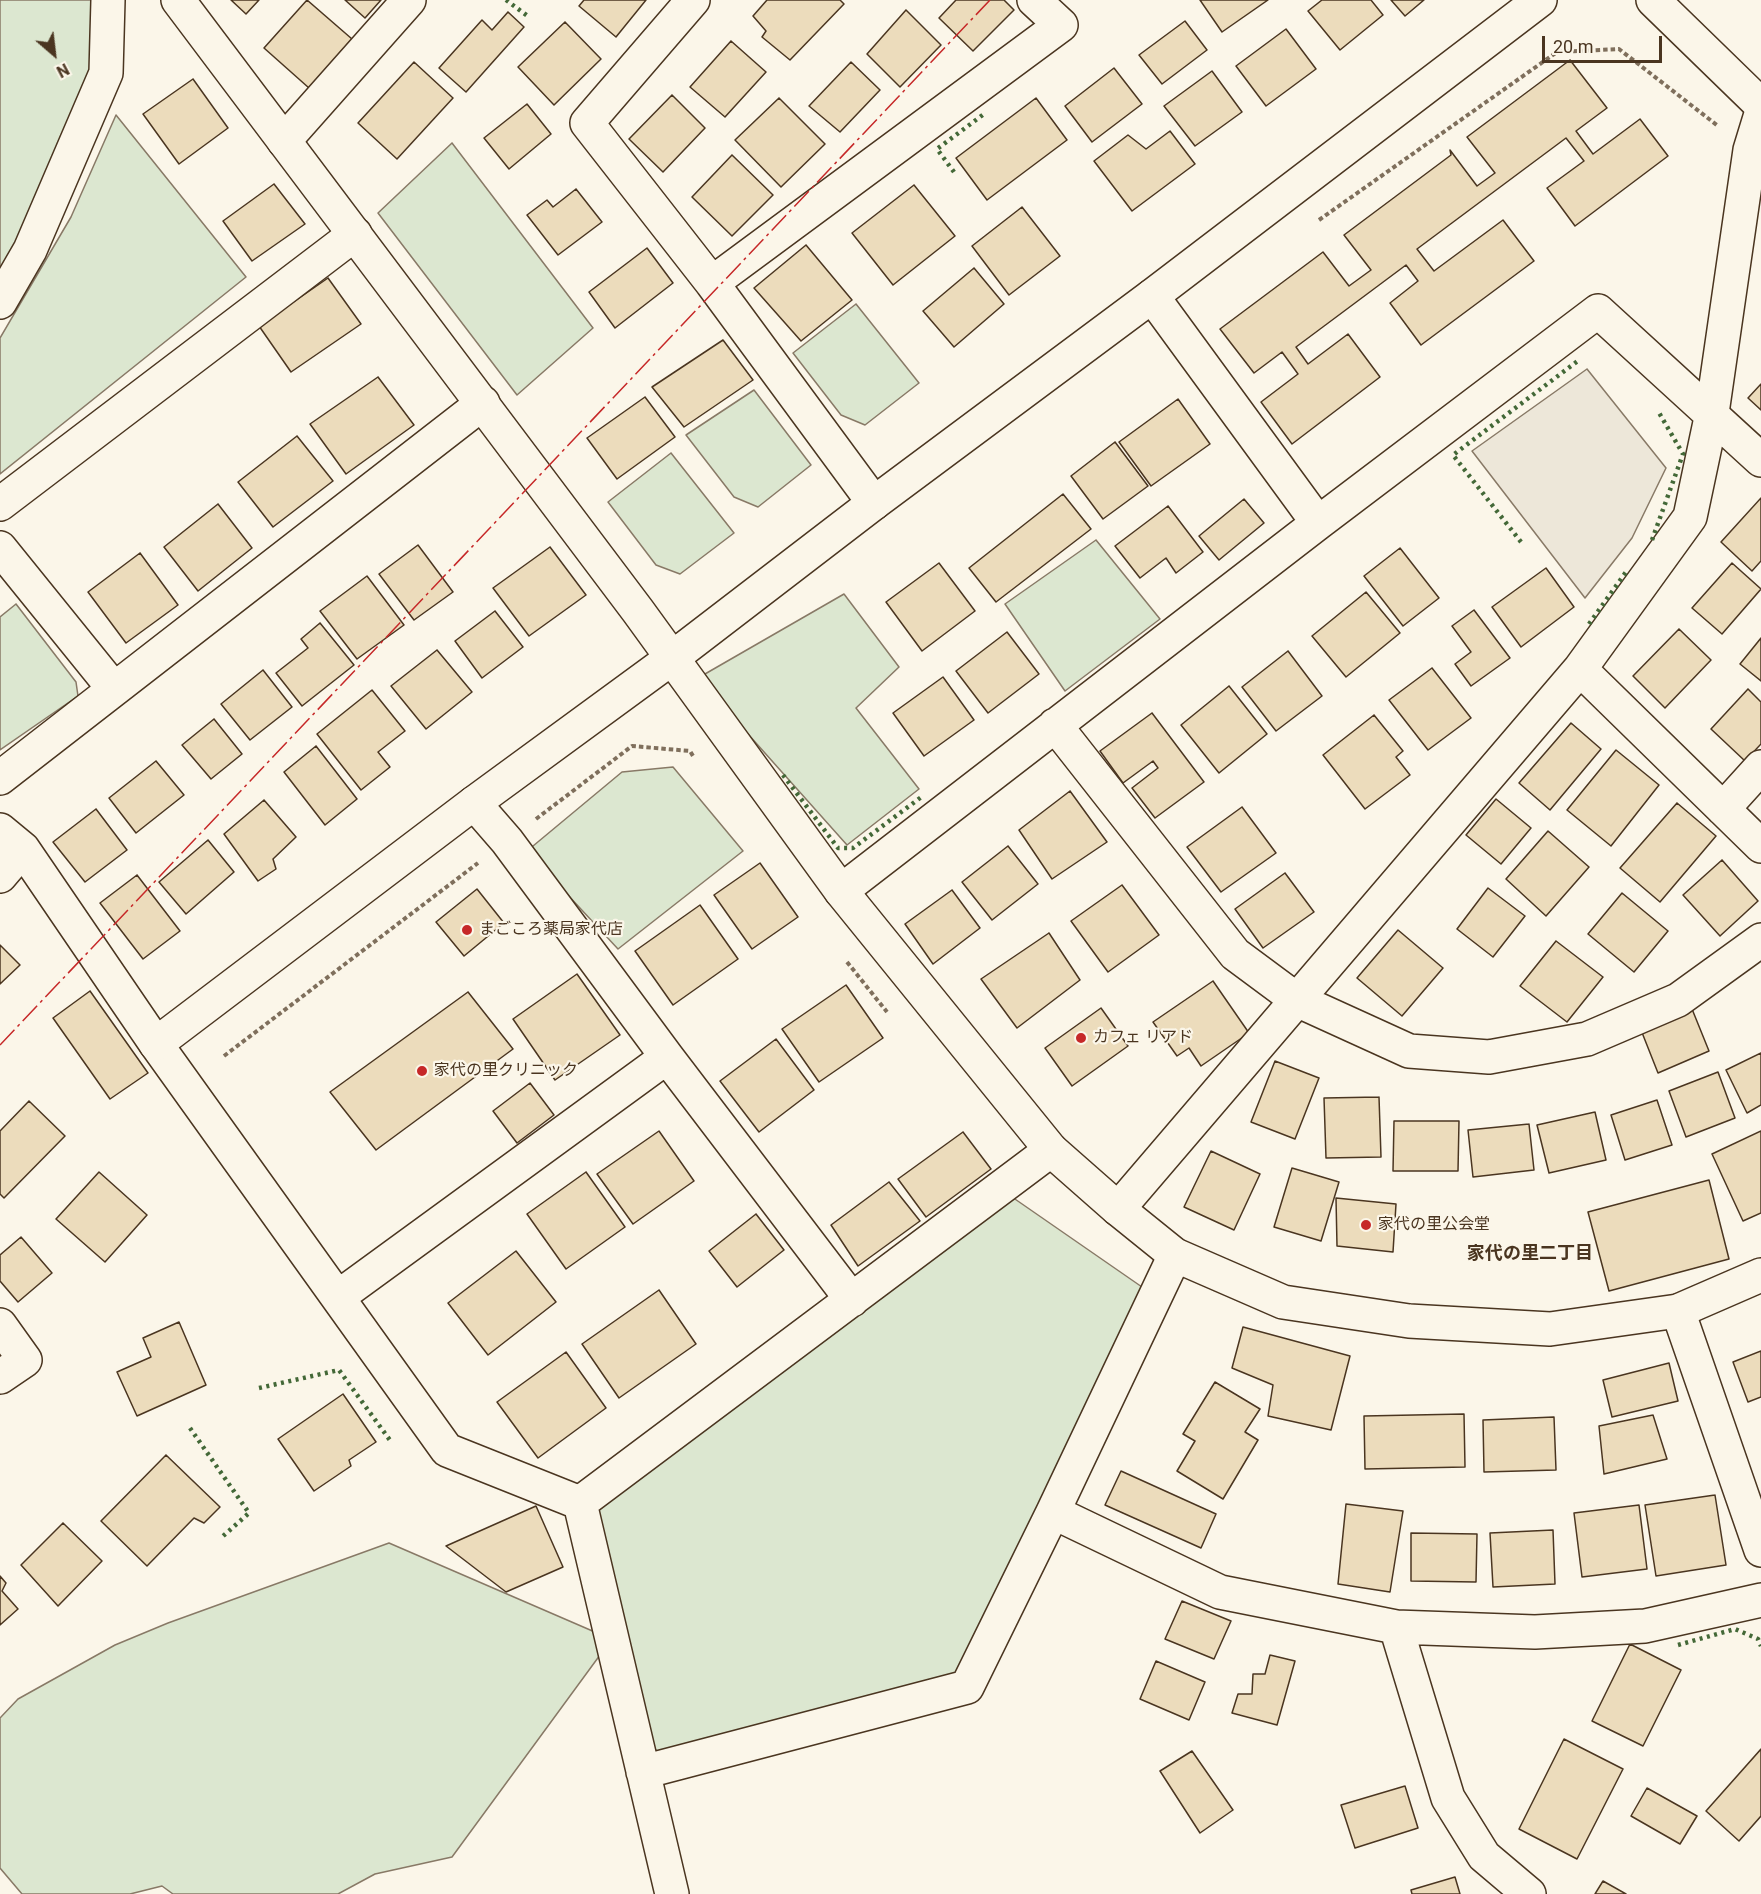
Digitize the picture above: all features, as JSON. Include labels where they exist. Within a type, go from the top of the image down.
[{"type":"street","points":[[0,302],[30,250],[106,73],[108,0]]},
{"type":"street","points":[[178,0],[483,403],[841,891],[1051,1150],[1175,1255],[1283,1302],[1409,1321],[1550,1329],[1678,1311],[1761,1275]]},
{"type":"street","points":[[284,141],[409,0]]},
{"type":"street","points":[[693,0],[587,123],[712,283],[874,503]]},
{"type":"street","points":[[712,283],[1060,25],[1034,0]]},
{"type":"street","points":[[156,1044],[1152,296],[1540,0]]},
{"type":"street","points":[[1653,0],[1761,105]]},
{"type":"street","points":[[1118,1209],[1580,669],[1690,517],[1712,413],[1750,150],[1761,114]]},
{"type":"street","points":[[0,504],[355,234]]},
{"type":"street","points":[[1152,296],[1318,524]]},
{"type":"street","points":[[841,891],[1598,311],[1761,460]]},
{"type":"street","points":[[0,778],[483,403]]},
{"type":"street","points":[[0,548],[114,690]]},
{"type":"street","points":[[1580,669],[1761,846]]},
{"type":"street","points":[[1056,725],[1235,954],[1297,1000],[1409,1051],[1489,1057],[1587,1039],[1678,1000],[1761,940]]},
{"type":"street","points":[[1723,809],[1761,767]]},
{"type":"street","points":[[474,803],[507,841],[667,1057],[852,1300]]},
{"type":"street","points":[[11,840],[447,1450],[580,1503]]},
{"type":"street","points":[[0,876],[11,840]]},
{"type":"street","points":[[338,1297],[667,1057]]},
{"type":"street","points":[[580,1503],[1051,1150]]},
{"type":"street","points":[[643,1772],[967,1687],[1175,1255]]},
{"type":"street","points":[[1678,1311],[1761,1550]]},
{"type":"street","points":[[0,1326],[25,1360],[0,1377]]},
{"type":"street","points":[[580,1503],[672,1894]]},
{"type":"street","points":[[1053,1512],[1220,1592],[1396,1627],[1535,1632],[1645,1626],[1761,1600]]},
{"type":"street","points":[[1396,1627],[1448,1798],[1484,1856],[1529,1894]]},
{"type":"path","points":[[1316,222],[1557,52],[1619,49],[1750,150]]},
{"type":"green space","points":[[0,0],[112,0],[92,103],[0,286]]},
{"type":"green space","points":[[116,115],[246,277],[0,474],[0,338],[71,217]]},
{"type":"green space","points":[[452,143],[593,328],[517,395],[378,213]]},
{"type":"green space","points":[[856,304],[919,383],[865,425],[841,415],[793,353]]},
{"type":"green space","points":[[754,390],[811,465],[758,507],[734,497],[686,435]]},
{"type":"green space","points":[[671,453],[734,533],[680,574],[656,565],[608,502]]},
{"type":"green space","points":[[1096,540],[1160,619],[1065,691],[1005,604]]},
{"type":"green space","points":[[844,594],[899,667],[856,708],[919,789],[847,845],[698,678]]},
{"type":"green space","points":[[16,604],[76,682],[78,696],[0,750],[0,617]]},
{"type":"green space","points":[[673,767],[743,851],[618,949],[527,851],[622,772]]},
{"type":"green space","points":[[1012,1197],[1155,1296],[967,1687],[643,1772],[611,1640],[452,1857],[375,1874],[338,1894],[173,1894],[162,1886],[130,1894],[22,1894],[0,1868],[0,1718],[18,1699],[115,1645],[168,1623],[389,1543],[611,1639],[583,1514]]},
{"type":"shaded area","points":[[1587,369],[1666,468],[1632,538],[1585,598],[1472,451]]},
{"type":"building","points":[[231,0],[259,0],[246,14]]},
{"type":"building","points":[[307,0],[352,39],[309,88],[264,48]]},
{"type":"building","points":[[345,0],[381,0],[365,18]]},
{"type":"building","points":[[584,0],[646,0],[616,37],[579,6]]},
{"type":"building","points":[[767,0],[840,0],[844,4],[790,60],[762,37],[766,31],[753,16]]},
{"type":"building","points":[[956,0],[1004,0],[1014,10],[973,51],[939,18]]},
{"type":"building","points":[[1200,0],[1268,0],[1222,32]]},
{"type":"building","points":[[1322,0],[1371,0],[1383,15],[1340,50],[1308,11]]},
{"type":"building","points":[[1391,0],[1424,0],[1405,16]]},
{"type":"building","points":[[906,10],[941,45],[900,87],[867,54]]},
{"type":"building","points":[[508,12],[524,27],[466,92],[439,68],[482,20],[492,30]]},
{"type":"building","points":[[1185,21],[1207,50],[1162,84],[1139,55]]},
{"type":"building","points":[[565,22],[601,59],[554,105],[518,67]]},
{"type":"building","points":[[1286,29],[1316,69],[1266,106],[1236,66]]},
{"type":"building","points":[[731,41],[766,72],[725,117],[690,87]]},
{"type":"building","points":[[1570,60],[1607,108],[1576,131],[1593,154],[1640,119],[1668,156],[1575,226],[1547,188],[1584,161],[1566,138],[1417,249],[1434,271],[1503,220],[1534,261],[1421,345],[1390,303],[1418,281],[1406,265],[1296,347],[1308,364],[1348,334],[1380,377],[1292,444],[1261,402],[1298,374],[1282,352],[1254,373],[1220,329],[1323,252],[1349,286],[1371,270],[1344,235],[1451,155],[1450,150],[1477,186],[1495,173],[1467,137]]},
{"type":"building","points":[[414,62],[453,98],[397,159],[358,123]]},
{"type":"building","points":[[851,62],[880,90],[840,132],[809,106]]},
{"type":"building","points":[[1114,68],[1142,104],[1092,142],[1065,106]]},
{"type":"building","points":[[1212,71],[1242,112],[1195,146],[1164,106]]},
{"type":"building","points":[[193,79],[228,128],[179,164],[143,114]]},
{"type":"building","points":[[672,95],[705,128],[663,172],[629,139]]},
{"type":"building","points":[[779,98],[825,144],[781,187],[735,140]]},
{"type":"building","points":[[1036,98],[1067,140],[987,200],[956,158]]},
{"type":"building","points":[[527,104],[551,134],[509,169],[484,138]]},
{"type":"building","points":[[1170,131],[1195,164],[1132,211],[1094,161],[1128,135],[1146,149]]},
{"type":"building","points":[[732,155],[773,195],[732,236],[692,197]]},
{"type":"building","points":[[274,184],[305,224],[252,261],[223,221]]},
{"type":"building","points":[[914,185],[955,236],[893,285],[852,233]]},
{"type":"building","points":[[576,189],[602,222],[558,255],[527,215],[547,200],[553,207]]},
{"type":"building","points":[[1022,207],[1060,256],[1009,295],[972,246]]},
{"type":"building","points":[[806,245],[852,300],[801,341],[754,288]]},
{"type":"building","points":[[647,248],[673,283],[615,328],[589,292]]},
{"type":"building","points":[[974,268],[1004,304],[954,347],[923,311]]},
{"type":"building","points":[[328,278],[361,324],[291,372],[259,326]]},
{"type":"building","points":[[723,340],[753,380],[684,427],[652,387]]},
{"type":"building","points":[[378,377],[414,425],[346,474],[310,424]]},
{"type":"building","points":[[1761,384],[1761,410],[1748,398]]},
{"type":"building","points":[[645,397],[675,437],[617,479],[587,438]]},
{"type":"building","points":[[1178,399],[1210,444],[1151,486],[1119,442]]},
{"type":"building","points":[[297,436],[333,481],[273,527],[238,482]]},
{"type":"building","points":[[1115,442],[1148,486],[1103,519],[1071,476]]},
{"type":"building","points":[[1063,494],[1091,529],[996,602],[969,568]]},
{"type":"building","points":[[1761,498],[1761,561],[1752,571],[1721,542]]},
{"type":"building","points":[[1244,499],[1264,523],[1219,560],[1199,536]]},
{"type":"building","points":[[218,504],[252,548],[198,591],[164,547]]},
{"type":"building","points":[[1168,506],[1203,552],[1176,573],[1166,558],[1140,578],[1115,546]]},
{"type":"building","points":[[418,545],[453,592],[414,620],[379,574]]},
{"type":"building","points":[[550,547],[586,595],[529,636],[493,588]]},
{"type":"building","points":[[1400,548],[1439,598],[1403,626],[1364,576]]},
{"type":"building","points":[[140,553],[178,605],[126,643],[88,592]]},
{"type":"building","points":[[939,563],[975,611],[922,651],[886,602]]},
{"type":"building","points":[[1732,563],[1761,589],[1722,634],[1692,608]]},
{"type":"building","points":[[1546,568],[1574,607],[1521,647],[1492,607]]},
{"type":"building","points":[[367,576],[404,625],[357,659],[320,611]]},
{"type":"building","points":[[1366,592],[1400,633],[1346,677],[1312,636]]},
{"type":"building","points":[[1474,610],[1510,658],[1471,686],[1455,664],[1471,652],[1452,626]]},
{"type":"building","points":[[495,611],[523,647],[482,678],[455,641]]},
{"type":"building","points":[[320,623],[354,665],[302,706],[276,673],[308,648],[301,639]]},
{"type":"building","points":[[1679,629],[1711,660],[1665,708],[1633,676]]},
{"type":"building","points":[[1007,632],[1039,674],[988,713],[956,671]]},
{"type":"building","points":[[1761,638],[1761,681],[1740,664]]},
{"type":"building","points":[[437,650],[472,692],[426,729],[391,686]]},
{"type":"building","points":[[1288,651],[1322,696],[1276,731],[1242,687]]},
{"type":"building","points":[[1432,668],[1471,718],[1428,750],[1389,700]]},
{"type":"building","points":[[263,670],[292,707],[250,740],[221,704]]},
{"type":"building","points":[[943,677],[974,720],[924,756],[893,713]]},
{"type":"building","points":[[1229,686],[1267,734],[1219,773],[1181,725]]},
{"type":"building","points":[[1748,689],[1761,702],[1761,744],[1745,761],[1711,729]]},
{"type":"building","points":[[372,690],[405,731],[378,752],[390,767],[361,790],[317,734]]},
{"type":"building","points":[[1152,713],[1204,782],[1155,818],[1132,788],[1158,768],[1153,761],[1123,783],[1100,751]]},
{"type":"building","points":[[1374,715],[1403,751],[1396,757],[1410,775],[1365,809],[1323,755]]},
{"type":"building","points":[[214,719],[242,754],[211,779],[182,745]]},
{"type":"building","points":[[1571,723],[1601,749],[1550,810],[1519,783]]},
{"type":"building","points":[[316,746],[357,799],[325,825],[284,772]]},
{"type":"building","points":[[1616,750],[1659,785],[1611,846],[1567,810]]},
{"type":"building","points":[[156,761],[184,795],[136,833],[109,798]]},
{"type":"building","points":[[1070,791],[1107,842],[1052,879],[1019,830]]},
{"type":"building","points":[[1496,799],[1531,828],[1501,864],[1466,835]]},
{"type":"building","points":[[264,800],[296,837],[273,859],[276,869],[258,881],[224,834]]},
{"type":"building","points":[[1677,803],[1716,836],[1660,902],[1620,868]]},
{"type":"building","points":[[1242,807],[1276,853],[1221,892],[1187,847]]},
{"type":"building","points":[[96,809],[127,850],[85,882],[53,842]]},
{"type":"building","points":[[1548,831],[1589,867],[1546,916],[1506,879]]},
{"type":"building","points":[[208,840],[234,872],[186,914],[159,882]]},
{"type":"building","points":[[1008,846],[1038,884],[992,920],[962,882]]},
{"type":"building","points":[[1722,860],[1758,901],[1720,936],[1683,895]]},
{"type":"building","points":[[760,863],[798,917],[752,949],[714,895]]},
{"type":"building","points":[[1285,873],[1314,912],[1263,948],[1235,909]]},
{"type":"building","points":[[137,875],[180,931],[143,959],[100,903]]},
{"type":"building","points":[[1122,885],[1159,935],[1108,972],[1071,921]]},
{"type":"building","points":[[1488,888],[1525,916],[1493,957],[1457,929]]},
{"type":"building","points":[[477,889],[504,923],[464,956],[436,922]]},
{"type":"building","points":[[952,890],[980,928],[933,964],[905,924]]},
{"type":"building","points":[[1622,893],[1668,931],[1634,972],[1588,934]]},
{"type":"building","points":[[700,905],[738,959],[673,1005],[635,951]]},
{"type":"building","points":[[1398,930],[1443,968],[1402,1016],[1357,978]]},
{"type":"building","points":[[1049,933],[1080,980],[1017,1028],[981,979]]},
{"type":"building","points":[[1556,941],[1603,977],[1567,1022],[1520,986]]},
{"type":"building","points":[[0,945],[20,965],[0,984]]},
{"type":"building","points":[[577,974],[620,1035],[555,1080],[513,1019]]},
{"type":"building","points":[[1213,981],[1249,1033],[1201,1066],[1189,1048],[1177,1056],[1153,1022]]},
{"type":"building","points":[[846,985],[883,1038],[819,1082],[782,1029]]},
{"type":"building","points":[[90,991],[148,1073],[110,1099],[53,1018]]},
{"type":"building","name":"家代の里クリニック","points":[[468,992],[513,1049],[376,1150],[330,1092]]},
{"type":"building","points":[[1101,1008],[1128,1046],[1072,1086],[1045,1048]]},
{"type":"building","points":[[1692,1009],[1709,1051],[1658,1073],[1641,1030]]},
{"type":"building","points":[[776,1039],[814,1090],[759,1132],[720,1081]]},
{"type":"building","points":[[1761,1053],[1761,1105],[1747,1113],[1726,1070]]},
{"type":"building","points":[[1275,1061],[1319,1078],[1295,1139],[1251,1122]]},
{"type":"building","points":[[1718,1072],[1735,1118],[1686,1137],[1669,1091]]},
{"type":"building","points":[[530,1083],[554,1115],[517,1143],[493,1111]]},
{"type":"building","points":[[1379,1097],[1381,1157],[1326,1158],[1324,1098]]},
{"type":"building","points":[[1657,1100],[1672,1145],[1625,1160],[1611,1115]]},
{"type":"building","points":[[29,1101],[65,1136],[4,1198],[0,1194],[0,1131]]},
{"type":"building","points":[[1595,1112],[1606,1160],[1549,1173],[1537,1125]]},
{"type":"building","points":[[1394,1121],[1459,1121],[1458,1171],[1393,1171]]},
{"type":"building","points":[[1529,1124],[1534,1170],[1473,1177],[1468,1130]]},
{"type":"building","points":[[659,1131],[694,1181],[633,1224],[597,1174]]},
{"type":"building","points":[[1761,1131],[1761,1213],[1743,1221],[1712,1154]]},
{"type":"building","points":[[963,1132],[991,1169],[926,1217],[898,1179]]},
{"type":"building","points":[[1211,1151],[1260,1174],[1234,1230],[1184,1207]]},
{"type":"building","points":[[1292,1168],[1339,1182],[1321,1241],[1274,1227]]},
{"type":"building","points":[[99,1172],[147,1215],[105,1262],[56,1219]]},
{"type":"building","points":[[586,1172],[625,1227],[566,1269],[527,1214]]},
{"type":"building","points":[[1709,1180],[1729,1259],[1609,1291],[1588,1212]]},
{"type":"building","points":[[889,1182],[920,1221],[858,1266],[831,1225]]},
{"type":"building","name":"家代の里公会堂","points":[[1336,1198],[1396,1204],[1393,1252],[1337,1246]]},
{"type":"building","points":[[756,1214],[784,1250],[737,1287],[709,1251]]},
{"type":"building","points":[[21,1237],[52,1273],[18,1302],[0,1281],[0,1255]]},
{"type":"building","points":[[516,1251],[556,1302],[488,1355],[448,1303]]},
{"type":"building","points":[[659,1290],[696,1344],[619,1398],[582,1344]]},
{"type":"building","points":[[179,1322],[206,1385],[137,1416],[117,1372],[151,1357],[143,1338]]},
{"type":"building","points":[[1243,1327],[1350,1356],[1331,1430],[1268,1416],[1273,1385],[1232,1368]]},
{"type":"building","points":[[1761,1351],[1761,1397],[1748,1402],[1733,1362]]},
{"type":"building","points":[[566,1352],[606,1408],[538,1458],[497,1402]]},
{"type":"building","points":[[1669,1363],[1678,1401],[1612,1417],[1603,1380]]},
{"type":"building","points":[[1215,1382],[1260,1409],[1245,1432],[1258,1440],[1223,1499],[1177,1471],[1195,1441],[1183,1434]]},
{"type":"building","points":[[343,1394],[376,1442],[349,1460],[351,1466],[314,1491],[278,1439]]},
{"type":"building","points":[[1464,1414],[1465,1467],[1365,1469],[1364,1416]]},
{"type":"building","points":[[1653,1415],[1667,1459],[1604,1474],[1599,1426]]},
{"type":"building","points":[[1554,1417],[1556,1470],[1484,1472],[1483,1420]]},
{"type":"building","points":[[166,1455],[220,1507],[204,1523],[194,1518],[147,1566],[101,1521]]},
{"type":"building","points":[[1121,1471],[1216,1514],[1201,1548],[1105,1505]]},
{"type":"building","points":[[1715,1495],[1726,1565],[1656,1576],[1645,1505]]},
{"type":"building","points":[[1346,1504],[1403,1511],[1390,1592],[1338,1584]]},
{"type":"building","points":[[1639,1505],[1647,1569],[1582,1577],[1574,1513]]},
{"type":"building","points":[[536,1506],[563,1567],[506,1592],[446,1546]]},
{"type":"building","points":[[63,1523],[102,1561],[58,1606],[21,1565]]},
{"type":"building","points":[[1553,1530],[1555,1584],[1493,1587],[1490,1533]]},
{"type":"building","points":[[1411,1533],[1477,1534],[1476,1582],[1411,1581]]},
{"type":"building","points":[[0,1576],[6,1583],[2,1591],[18,1609],[0,1625]]},
{"type":"building","points":[[1182,1601],[1231,1621],[1214,1659],[1165,1639]]},
{"type":"building","points":[[1630,1644],[1681,1670],[1643,1746],[1592,1721]]},
{"type":"building","points":[[1270,1655],[1295,1661],[1277,1725],[1232,1713],[1238,1694],[1252,1694],[1253,1674],[1265,1674]]},
{"type":"building","points":[[1156,1661],[1205,1682],[1189,1720],[1140,1699]]},
{"type":"building","points":[[1564,1739],[1623,1769],[1577,1859],[1519,1829]]},
{"type":"building","points":[[1761,1749],[1761,1816],[1739,1841],[1706,1811]]},
{"type":"building","points":[[1192,1751],[1233,1810],[1200,1833],[1160,1771]]},
{"type":"building","points":[[1405,1786],[1418,1828],[1355,1848],[1341,1805]]},
{"type":"building","points":[[1647,1788],[1697,1816],[1680,1844],[1631,1816]]},
{"type":"building","points":[[1455,1877],[1460,1894],[1412,1894],[1411,1890]]},
{"type":"building","points":[[1603,1881],[1626,1894],[1595,1894]]},
{"type":"hedge","points":[[506,0],[529,17]]},
{"type":"hedge","points":[[954,172],[937,149],[984,114]]},
{"type":"hedge","points":[[1521,542],[1453,455],[1579,360]]},
{"type":"hedge","points":[[1652,540],[1683,454],[1658,411]]},
{"type":"hedge","points":[[1589,624],[1626,572]]},
{"type":"hedge","points":[[783,775],[838,848],[853,848],[924,795]]},
{"type":"hedge","points":[[259,1388],[339,1370],[392,1443]]},
{"type":"hedge","points":[[190,1428],[249,1513],[222,1537]]},
{"type":"hedge","points":[[1678,1645],[1735,1629],[1758,1639],[1761,1646]]},
{"type":"power","points":[[0,1045],[990,0]]},
{"type":"place","name":"まごころ薬局家代店","points":[[467,930]]},
{"type":"place","name":"カフェ リアド","points":[[1081,1038]]},
{"type":"place","name":"家代の里クリニック","points":[[422,1071]]},
{"type":"place","name":"家代の里公会堂","points":[[1366,1225]]},
{"type":"district","name":"家代の里二丁目","points":[[1530,1254]]}]
